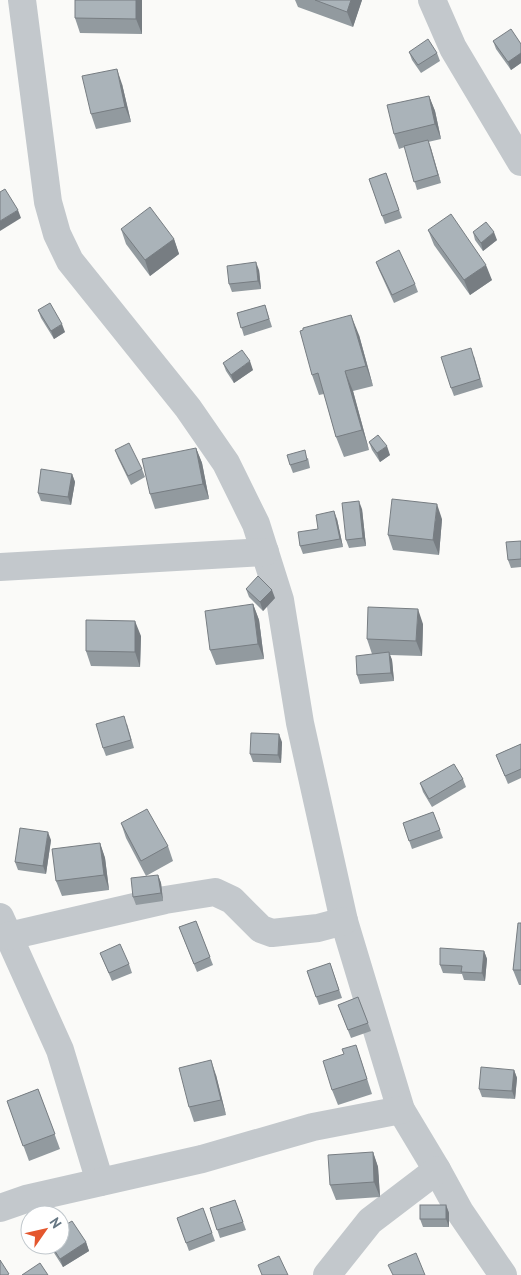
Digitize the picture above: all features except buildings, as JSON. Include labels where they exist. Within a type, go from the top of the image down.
[{"type":"street","points":[[22,0],[48,202],[57,234],[70,261],[188,408],[226,463],[256,524],[280,600],[300,723],[344,921],[401,1110],[460,1212],[503,1275]]},
{"type":"street","points":[[432,0],[452,48],[521,162]]},
{"type":"street","points":[[0,567],[266,552]]},
{"type":"street","points":[[100,1182],[60,1050],[5,927],[215,892],[232,900],[261,930],[272,933],[318,928],[344,921]]},
{"type":"street","points":[[0,1208],[26,1199],[202,1159],[313,1127],[401,1110]]},
{"type":"street","points":[[327,1275],[370,1221],[437,1170]]}]
